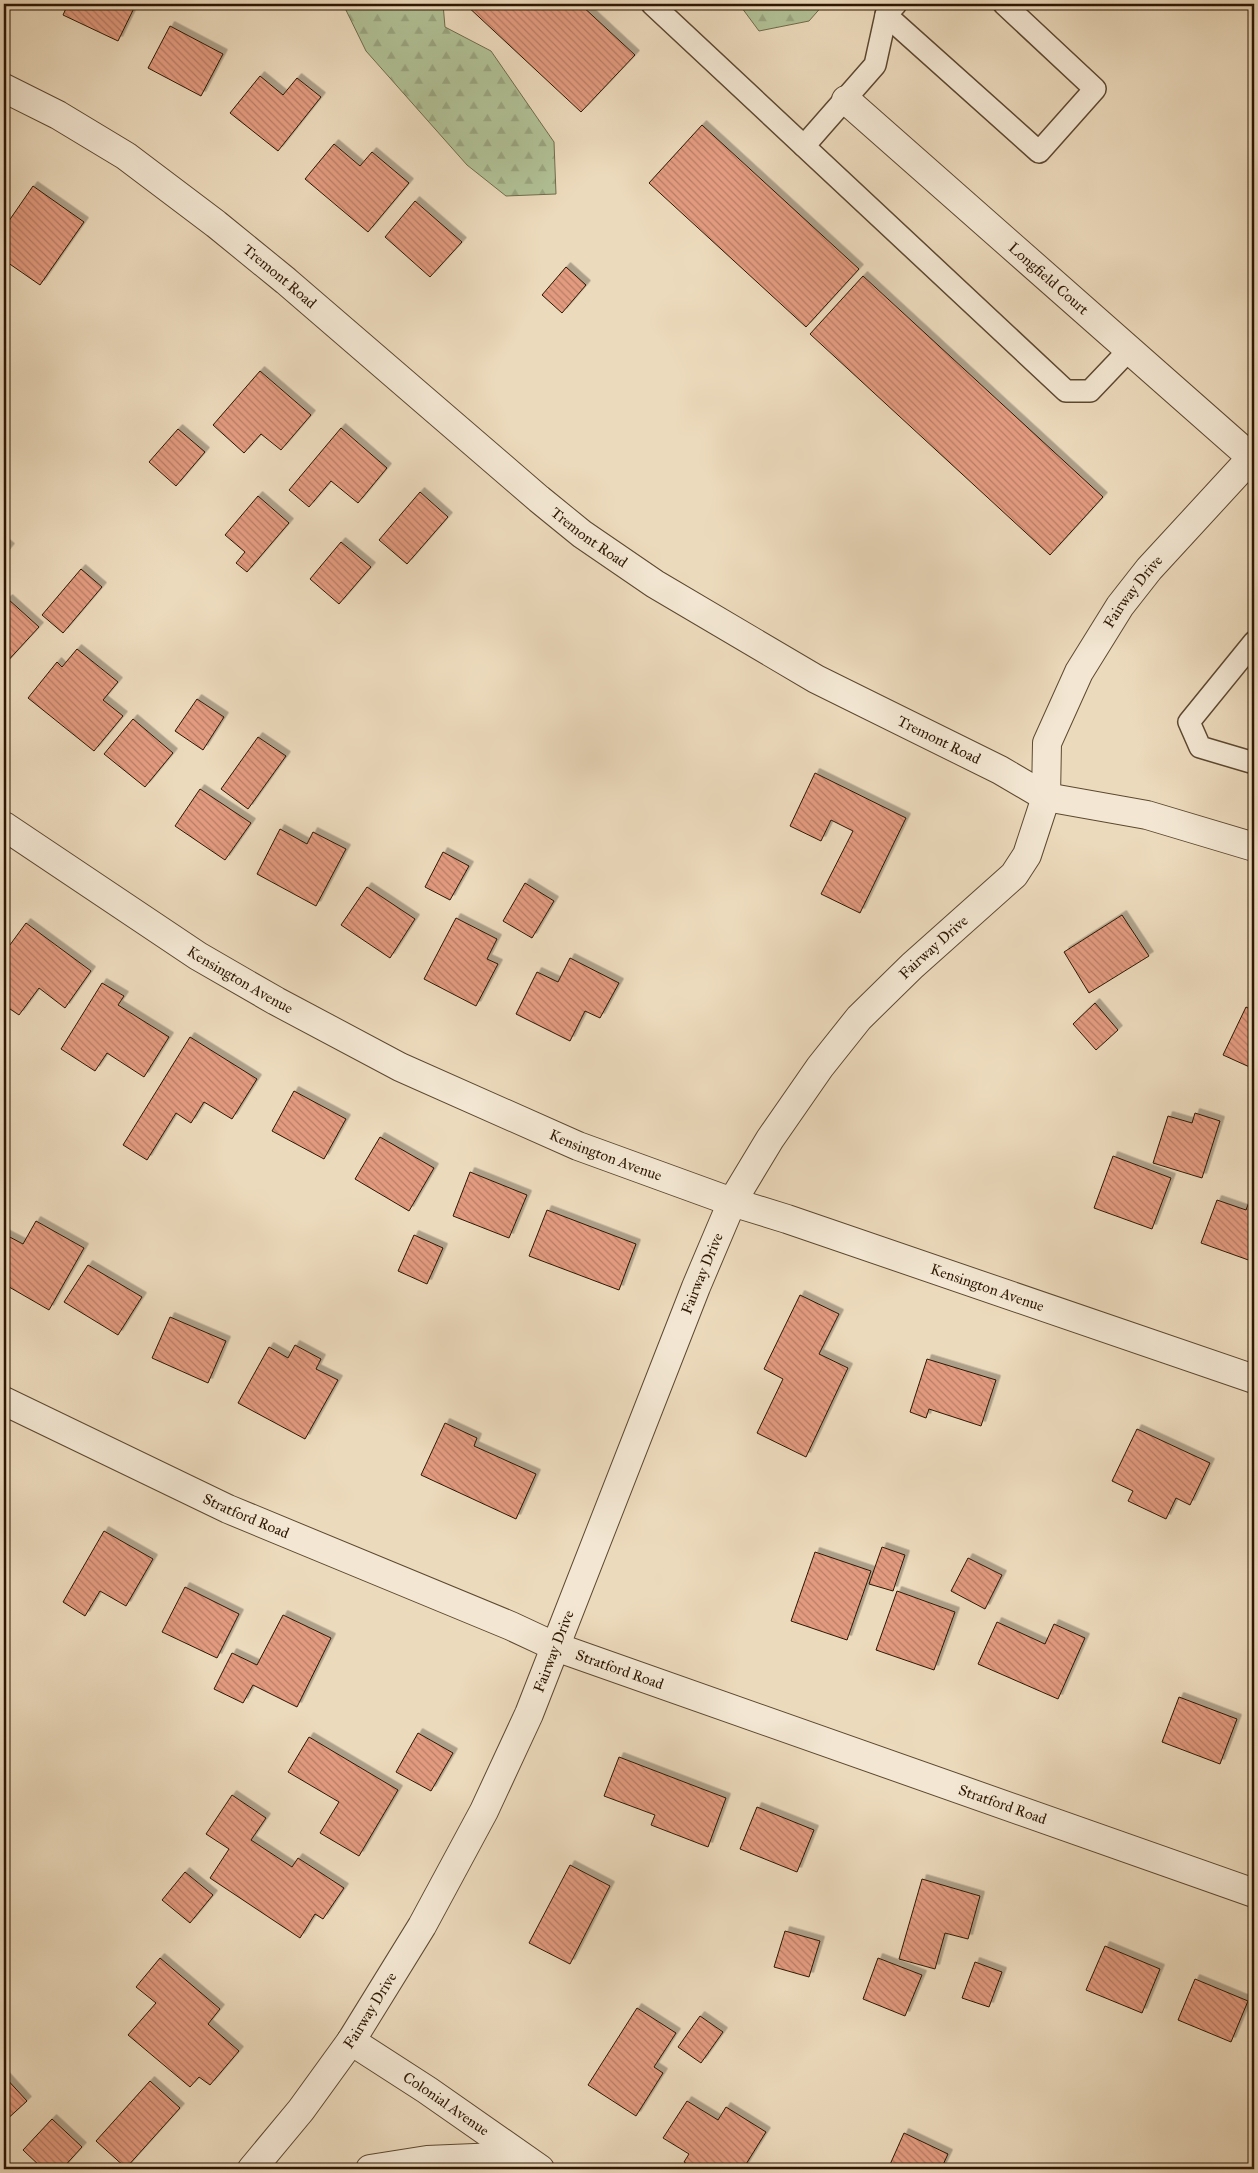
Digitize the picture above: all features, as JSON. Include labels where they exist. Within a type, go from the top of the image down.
[{"type":"street","name":"Tremont Road","points":[[4,88],[58,115],[126,156],[208,218],[286,281],[539,499],[582,534],[655,584],[816,679],[1000,770],[1046,797],[1147,815],[1254,847]]},
{"type":"street","name":"Longfield Court","points":[[846,100],[1253,457]]},
{"type":"street","name":"Fairway Drive","points":[[252,2169],[301,2110],[351,2041],[422,1926],[484,1812],[529,1714],[696,1287],[732,1202],[770,1139],[820,1067],[859,1018],[912,966],[1014,875],[1027,855],[1046,797],[1047,743],[1079,672],[1120,606],[1149,569],[1253,457]]},
{"type":"street","name":"Kensington Avenue","points":[[4,826],[198,956],[276,1001],[400,1067],[578,1146],[732,1202],[787,1218],[1254,1379]]},
{"type":"street","name":"Stratford Road","points":[[4,1401],[228,1509],[511,1626],[556,1647],[1254,1893]]},
{"type":"street","name":"Colonial Avenue","points":[[351,2041],[427,2090],[530,2163]]},
{"type":"street","points":[[370,2169],[427,2160],[530,2163]]},
{"type":"lane","points":[[652,4],[1066,391],[1090,391],[1130,350]]},
{"type":"lane","points":[[804,146],[875,65],[891,9],[1039,152],[1096,89],[1004,4]]},
{"type":"lane","points":[[1254,642],[1189,722],[1200,747],[1254,763]]},
{"type":"green space","points":[[343,4],[443,4],[445,27],[491,51],[554,142],[556,194],[506,196],[467,165],[366,51]]},
{"type":"green space","points":[[739,4],[824,4],[809,21],[759,31]]},
{"type":"building","points":[[68,4],[136,4],[118,41],[63,15]]},
{"type":"building","points":[[465,4],[580,4],[635,55],[581,112]]},
{"type":"building","points":[[170,26],[223,54],[201,96],[148,68]]},
{"type":"building","points":[[260,76],[283,95],[297,78],[321,97],[278,151],[230,113]]},
{"type":"building","points":[[702,125],[859,269],[806,327],[649,183]]},
{"type":"building","points":[[334,144],[360,166],[372,152],[409,183],[368,232],[305,179]]},
{"type":"building","points":[[33,186],[84,222],[40,285],[4,260],[4,228]]},
{"type":"building","points":[[415,201],[462,242],[430,277],[385,237]]},
{"type":"building","points":[[566,267],[586,285],[562,313],[542,295]]},
{"type":"building","points":[[863,276],[1103,497],[1050,555],[810,334]]},
{"type":"building","points":[[260,371],[311,415],[281,450],[261,434],[244,453],[213,425]]},
{"type":"building","points":[[341,428],[387,468],[358,503],[331,481],[309,507],[289,490]]},
{"type":"building","points":[[178,429],[205,452],[176,486],[149,462]]},
{"type":"building","points":[[420,492],[448,517],[407,564],[379,540]]},
{"type":"building","points":[[258,496],[289,523],[247,572],[236,563],[245,552],[225,535]]},
{"type":"building","points":[[341,542],[371,567],[339,604],[310,579]]},
{"type":"building","points":[[4,543],[10,548],[4,555]]},
{"type":"building","points":[[81,569],[102,587],[63,633],[42,615]]},
{"type":"building","points":[[8,599],[39,627],[4,665],[4,603]]},
{"type":"building","points":[[77,649],[118,682],[103,700],[123,716],[94,751],[28,698],[57,662],[62,667]]},
{"type":"building","points":[[197,699],[224,717],[203,750],[175,731]]},
{"type":"building","points":[[133,719],[173,753],[145,787],[104,754]]},
{"type":"building","points":[[258,737],[286,756],[248,809],[221,789]]},
{"type":"building","points":[[815,773],[906,818],[860,913],[821,894],[853,831],[831,820],[821,841],[790,826]]},
{"type":"building","points":[[200,789],[251,823],[225,860],[175,826]]},
{"type":"building","points":[[280,829],[307,844],[313,832],[346,849],[316,906],[257,874]]},
{"type":"building","points":[[443,852],[469,866],[450,900],[425,887]]},
{"type":"building","points":[[525,883],[554,901],[532,938],[503,921]]},
{"type":"building","points":[[367,887],[415,919],[390,958],[341,925]]},
{"type":"building","points":[[1122,915],[1149,956],[1089,993],[1064,952]]},
{"type":"building","points":[[456,918],[497,939],[487,959],[498,964],[476,1006],[424,979]]},
{"type":"building","points":[[26,923],[91,971],[65,1008],[39,988],[19,1015],[4,1005],[4,953]]},
{"type":"building","points":[[570,958],[619,983],[600,1018],[585,1011],[570,1041],[516,1014],[537,972],[558,982]]},
{"type":"building","points":[[102,983],[124,996],[118,1005],[169,1037],[144,1077],[107,1053],[95,1071],[61,1049]]},
{"type":"building","points":[[1095,1003],[1118,1030],[1096,1050],[1073,1024]]},
{"type":"building","points":[[1246,1007],[1254,1011],[1254,1069],[1223,1055]]},
{"type":"building","points":[[190,1037],[257,1079],[232,1119],[204,1102],[191,1123],[176,1113],[147,1160],[123,1145]]},
{"type":"building","points":[[294,1091],[346,1119],[324,1159],[272,1131]]},
{"type":"building","points":[[1195,1113],[1220,1121],[1202,1178],[1153,1163],[1168,1116],[1192,1123]]},
{"type":"building","points":[[380,1137],[434,1168],[409,1211],[355,1179]]},
{"type":"building","points":[[1113,1156],[1171,1178],[1152,1229],[1094,1208]]},
{"type":"building","points":[[470,1172],[527,1195],[509,1238],[453,1216]]},
{"type":"building","points":[[1254,1189],[1254,1262],[1201,1243],[1217,1200],[1246,1210]]},
{"type":"building","points":[[547,1210],[636,1244],[619,1290],[529,1256]]},
{"type":"building","points":[[36,1221],[84,1248],[49,1310],[4,1284],[4,1234],[23,1244]]},
{"type":"building","points":[[414,1235],[443,1248],[427,1284],[398,1271]]},
{"type":"building","points":[[88,1265],[142,1297],[118,1335],[64,1302]]},
{"type":"building","points":[[800,1295],[839,1314],[819,1354],[848,1368],[806,1457],[757,1433],[783,1379],[764,1369]]},
{"type":"building","points":[[170,1317],[226,1341],[208,1383],[152,1358]]},
{"type":"building","points":[[295,1345],[321,1359],[316,1369],[338,1380],[305,1439],[238,1403],[269,1347],[288,1358]]},
{"type":"building","points":[[927,1359],[996,1380],[981,1426],[929,1409],[926,1418],[910,1412]]},
{"type":"building","points":[[445,1423],[477,1438],[474,1446],[536,1474],[516,1519],[421,1475]]},
{"type":"building","points":[[1137,1429],[1210,1463],[1190,1505],[1176,1498],[1166,1519],[1128,1501],[1133,1491],[1112,1481]]},
{"type":"building","points":[[104,1531],[153,1559],[126,1606],[100,1591],[85,1616],[63,1602]]},
{"type":"building","points":[[882,1547],[905,1555],[893,1591],[869,1584]]},
{"type":"building","points":[[815,1552],[871,1571],[847,1640],[791,1621]]},
{"type":"building","points":[[968,1558],[1002,1575],[985,1609],[951,1591]]},
{"type":"building","points":[[185,1587],[239,1614],[217,1658],[162,1632]]},
{"type":"building","points":[[897,1591],[955,1612],[934,1670],[876,1650]]},
{"type":"building","points":[[283,1615],[331,1638],[297,1707],[253,1685],[243,1703],[214,1689],[232,1653],[257,1665]]},
{"type":"building","points":[[997,1622],[1045,1644],[1054,1624],[1085,1638],[1058,1699],[978,1664]]},
{"type":"building","points":[[1179,1697],[1237,1719],[1220,1764],[1162,1742]]},
{"type":"building","points":[[418,1733],[453,1753],[431,1791],[396,1772]]},
{"type":"building","points":[[309,1737],[398,1790],[359,1856],[320,1833],[339,1802],[288,1772]]},
{"type":"building","points":[[619,1757],[726,1798],[708,1847],[651,1825],[655,1815],[604,1796]]},
{"type":"building","points":[[232,1795],[266,1818],[251,1840],[292,1867],[298,1858],[344,1888],[323,1919],[315,1914],[300,1938],[210,1878],[229,1849],[206,1834]]},
{"type":"building","points":[[757,1807],[814,1830],[797,1872],[740,1849]]},
{"type":"building","points":[[570,1865],[610,1886],[570,1964],[529,1943]]},
{"type":"building","points":[[185,1872],[213,1895],[190,1923],[162,1900]]},
{"type":"building","points":[[922,1879],[980,1896],[968,1939],[945,1933],[935,1969],[899,1959]]},
{"type":"building","points":[[785,1931],[820,1941],[809,1977],[774,1967]]},
{"type":"building","points":[[1105,1946],[1160,1969],[1142,2013],[1086,1990]]},
{"type":"building","points":[[160,1958],[220,2009],[208,2024],[239,2051],[210,2085],[199,2077],[190,2087],[128,2035],[156,2003],[136,1987]]},
{"type":"building","points":[[878,1958],[922,1975],[905,2016],[863,1999]]},
{"type":"building","points":[[975,1962],[1002,1972],[989,2007],[962,1998]]},
{"type":"building","points":[[1195,1979],[1248,2001],[1231,2042],[1178,2020]]},
{"type":"building","points":[[637,2008],[676,2033],[654,2067],[663,2073],[636,2116],[588,2085]]},
{"type":"building","points":[[700,2016],[723,2032],[701,2063],[678,2047]]},
{"type":"building","points":[[4,2076],[27,2101],[4,2122]]},
{"type":"building","points":[[150,2081],[180,2108],[126,2168],[96,2141]]},
{"type":"building","points":[[687,2101],[718,2120],[726,2107],[766,2132],[743,2169],[695,2169],[684,2162],[689,2154],[663,2138]]},
{"type":"building","points":[[52,2119],[82,2147],[62,2169],[43,2169],[23,2150]]},
{"type":"building","points":[[904,2133],[948,2154],[941,2169],[888,2169]]}]
